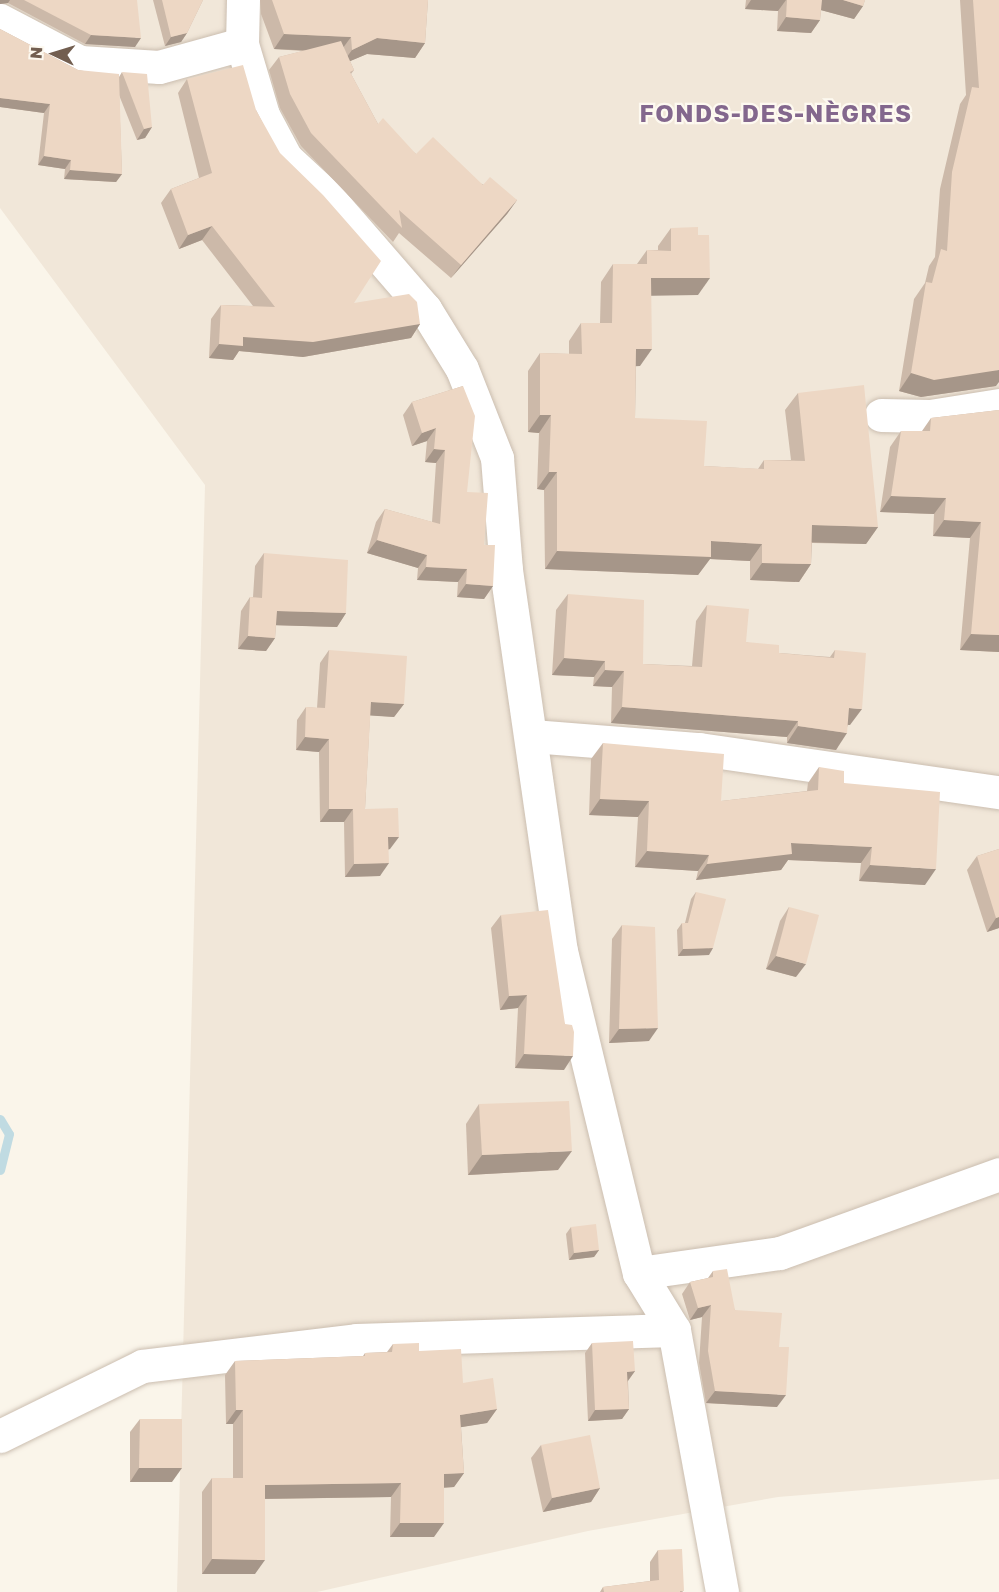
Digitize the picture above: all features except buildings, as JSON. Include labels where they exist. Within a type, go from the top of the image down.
[{"type":"street","points":[[243,0],[242,44],[263,115],[286,158],[327,196],[425,309],[462,369],[496,458],[506,570],[532,736],[561,951],[639,1273],[674,1330],[722,1592]]},
{"type":"street","points":[[0,20],[80,62],[159,67],[242,44]]},
{"type":"street","points":[[881,415],[930,416],[999,405]]},
{"type":"street","points":[[532,736],[699,749],[999,792]]},
{"type":"street","points":[[639,1273],[780,1253],[999,1174]]},
{"type":"street","points":[[0,1436],[142,1366],[356,1340],[674,1330]]},
{"type":"shaded area","points":[[0,0],[999,0],[999,1479],[778,1497],[588,1531],[317,1592],[177,1592],[205,485],[0,208]]},
{"type":"waterway","points":[[0,1119],[9,1134],[0,1170]]},
{"type":"district","name":"FONDS-DES-NÈGRES","points":[[776,113]]}]
